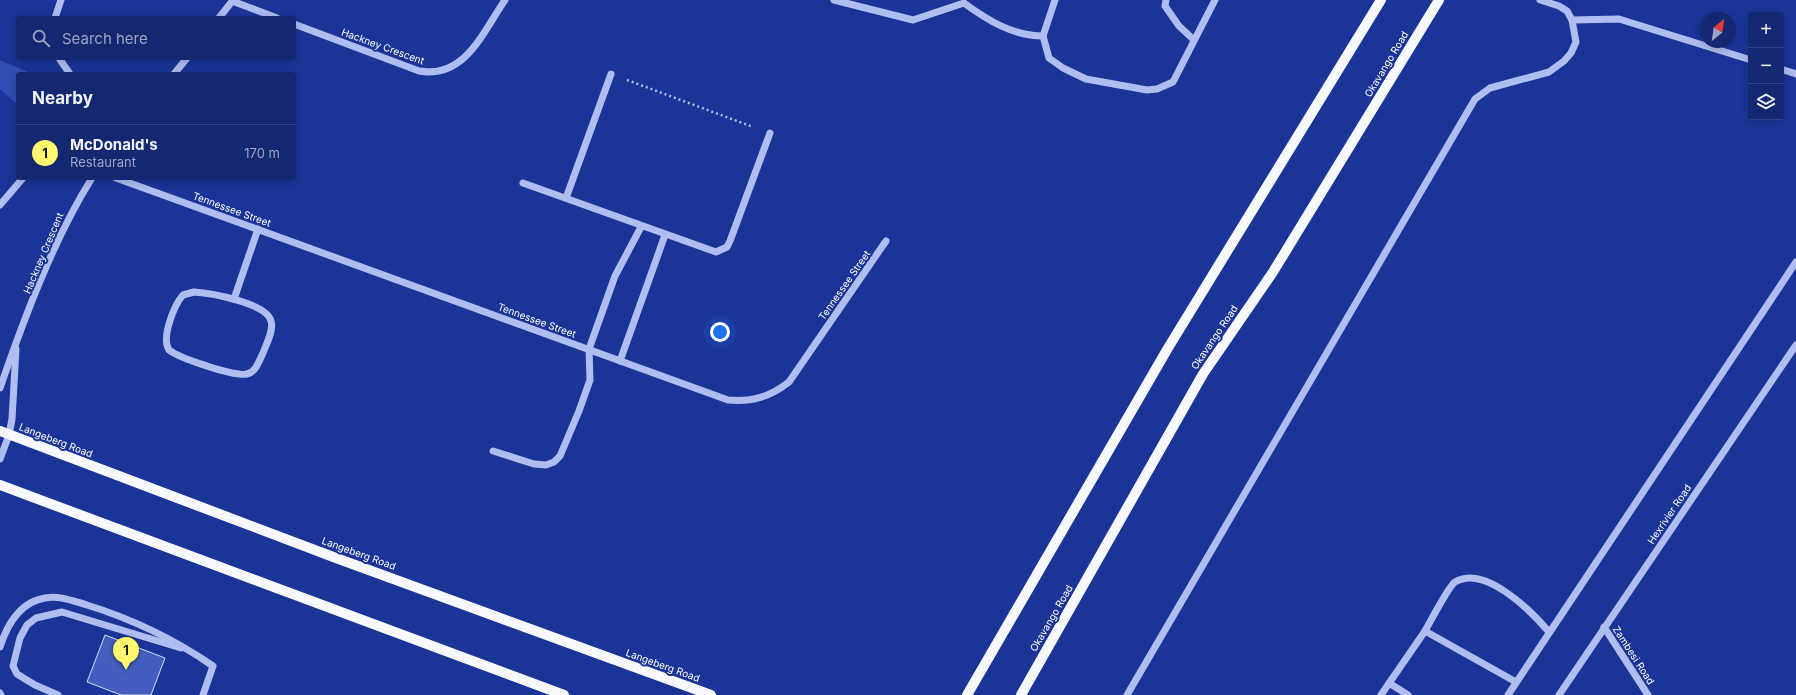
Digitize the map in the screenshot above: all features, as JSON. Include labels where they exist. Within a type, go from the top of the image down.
[{"type":"main road","points":[[967,695],[1168,348],[1381,0]]},
{"type":"main road","name":"Okavango Road","points":[[1021,695],[1203,374],[1273,272],[1440,0]]},
{"type":"main road","name":"Langeberg Road","points":[[4,433],[350,563],[711,695]]},
{"type":"main road","points":[[0,485],[564,695]]},
{"type":"street","points":[[56,16],[61,0]]},
{"type":"street","name":"Hackney Crescent","points":[[296,25],[419,71],[438,72],[460,63],[468,55],[504,0]]},
{"type":"street","points":[[834,0],[913,20],[964,1],[986,19],[1016,32],[1043,36]]},
{"type":"street","points":[[1054,0],[1043,36],[1049,58],[1063,68],[1086,79],[1147,90],[1157,89],[1173,82],[1215,0]]},
{"type":"street","points":[[1166,0],[1165,6],[1179,26],[1194,40]]},
{"type":"street","points":[[1127,695],[1475,98],[1490,88],[1549,72],[1564,61],[1571,53],[1576,42],[1572,20],[1567,11],[1559,6],[1540,0]]},
{"type":"street","points":[[221,16],[233,1],[272,16]]},
{"type":"street","points":[[1572,20],[1619,19],[1748,59]]},
{"type":"street","points":[[60,60],[69,72]]},
{"type":"street","points":[[176,72],[185,60]]},
{"type":"street","points":[[1784,70],[1796,74]]},
{"type":"street","points":[[566,198],[611,74]]},
{"type":"street","points":[[523,183],[710,251],[722,250],[727,247],[770,132]]},
{"type":"street","points":[[0,205],[21,180]]},
{"type":"street","name":"Hackney Crescent","points":[[0,388],[17,339],[73,209],[91,180]]},
{"type":"street","name":"Tennessee Street","points":[[122,180],[728,400],[744,401],[759,399],[789,382],[886,241]]},
{"type":"street","points":[[493,451],[534,464],[546,465],[554,462],[560,456],[590,380],[589,349],[615,276],[642,226]]},
{"type":"street","points":[[234,299],[258,229]]},
{"type":"street","points":[[620,361],[665,235]]},
{"type":"street","points":[[1508,695],[1796,262]]},
{"type":"street","points":[[194,292],[208,293],[234,299],[263,311],[269,316],[272,322],[265,348],[257,366],[251,373],[236,375],[187,359],[168,350],[166,344],[167,332],[174,312],[183,295],[194,292]]},
{"type":"street","name":"Hackney Crescent","points":[[0,459],[4,433],[12,419],[17,339]]},
{"type":"street","name":"Hexrivier Road","points":[[1559,695],[1796,345]]},
{"type":"street","points":[[1381,695],[1425,631],[1454,582],[1464,578],[1474,578],[1493,585],[1512,597],[1530,610],[1549,632]]},
{"type":"street","points":[[0,647],[6,630],[15,615],[33,602],[46,598],[65,598],[108,612],[162,634],[213,666],[203,695]]},
{"type":"street","points":[[58,695],[35,686],[17,674],[14,666],[20,638],[27,625],[36,618],[62,612],[192,652]]},
{"type":"street","name":"Zambesi Road","points":[[1604,627],[1648,695]]},
{"type":"street","points":[[1425,631],[1516,682]]},
{"type":"street","points":[[1390,683],[1408,695]]},
{"type":"path","points":[[611,74],[770,132]]},
{"type":"shaded area","points":[[0,60],[28,72],[16,72],[16,103],[0,89]]},
{"type":"building","points":[[105,635],[165,658],[151,695],[121,695],[87,682]]},
{"type":"place","name":"McDonald's","points":[[126,670]]}]
